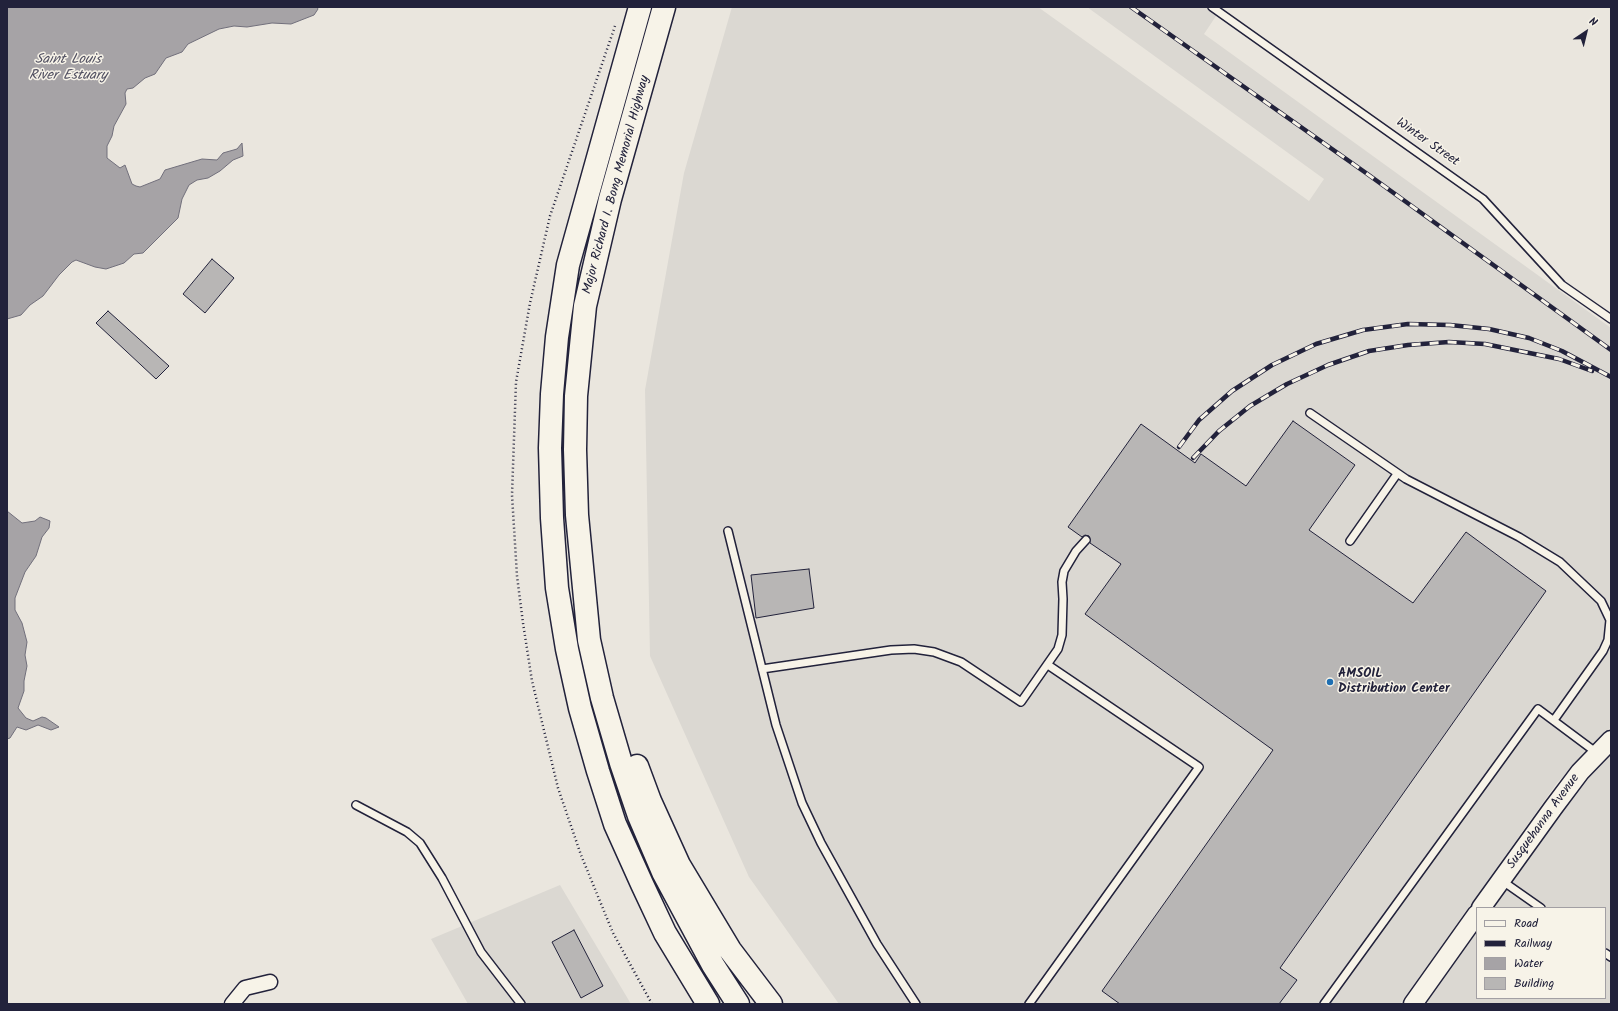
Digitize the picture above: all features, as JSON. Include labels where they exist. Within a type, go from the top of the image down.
[{"type":"highway","name":"Major Richard I. Bong Memorial Highway","points":[[640,7],[568,265],[557,337],[552,394],[550,448],[552,518],[557,588],[567,649],[580,708],[615,824],[665,933],[708,1004]]},
{"type":"highway","name":"Major Richard I. Bong Memorial Highway","points":[[664,7],[610,200],[585,306],[576,396],[575,450],[577,515],[590,640],[602,698],[638,816],[663,872],[713,965],[738,1004]]},
{"type":"highway","points":[[577,515],[594,582],[603,638],[617,698],[650,801],[679,865],[704,908],[730,950],[771,1004]]},
{"type":"street","name":"Susquehanna Avenue","points":[[1482,907],[1553,808],[1597,753],[1611,740]]},
{"type":"street","points":[[1413,1004],[1476,915]]},
{"type":"street","points":[[232,1004],[245,988],[270,982]]},
{"type":"lane","name":"Winter Street","points":[[1212,7],[1483,199],[1562,285],[1611,319]]},
{"type":"lane","points":[[1310,413],[1397,474],[1519,537],[1550,556],[1575,574],[1601,601],[1610,620],[1608,640],[1603,651],[1554,720]]},
{"type":"lane","points":[[1350,540],[1397,474]]},
{"type":"lane","points":[[728,531],[776,725],[802,803],[821,843],[877,944],[916,1004]]},
{"type":"lane","points":[[762,669],[891,650],[914,649],[934,652],[961,662],[1021,702],[1058,649],[1062,635],[1062,582],[1064,572],[1069,561],[1086,540]]},
{"type":"lane","points":[[1029,1004],[1199,767],[1048,665]]},
{"type":"lane","points":[[1324,1004],[1538,709],[1597,753]]},
{"type":"lane","points":[[356,805],[407,832],[420,843],[442,878],[481,952],[521,1004]]},
{"type":"lane","points":[[1501,880],[1540,907]]},
{"type":"shaded area","points":[[732,7],[1038,7],[1309,201],[1324,179],[1087,7],[1222,7],[1204,34],[1611,328],[1611,727],[1557,783],[1400,1004],[839,1004],[749,877],[650,656],[645,390],[684,173]]},
{"type":"shaded area","points":[[1611,753],[1611,1004],[1423,1004],[1476,928],[1476,999],[1606,999],[1606,907],[1491,907],[1541,837],[1587,777]]},
{"type":"shaded area","points":[[560,885],[631,1004],[468,1004],[431,939]]},
{"type":"water","name":"Saint Louis River Estuary","points":[[7,7],[317,7],[318,9],[314,15],[291,24],[272,23],[247,27],[234,26],[219,29],[188,44],[182,52],[166,58],[155,74],[145,78],[133,88],[127,89],[125,93],[126,104],[114,126],[112,136],[107,146],[107,158],[120,168],[125,165],[132,184],[140,187],[160,179],[165,170],[202,159],[217,160],[223,153],[237,149],[242,143],[243,156],[233,160],[220,171],[208,178],[197,180],[189,185],[182,199],[178,218],[143,253],[134,254],[124,263],[106,269],[95,267],[76,260],[59,275],[43,296],[30,305],[21,315],[7,319]]},
{"type":"water","points":[[7,511],[22,523],[35,521],[40,517],[50,521],[49,528],[42,537],[36,556],[25,572],[15,598],[15,610],[22,623],[27,642],[25,655],[27,666],[24,691],[18,708],[26,718],[33,721],[42,717],[46,718],[59,727],[51,730],[38,725],[26,730],[17,727],[10,738],[7,739]]},
{"type":"building","points":[[212,259],[234,278],[205,313],[183,294]]},
{"type":"building","points":[[108,311],[169,366],[156,379],[96,323]]},
{"type":"building","name":"AMSOIL Distribution Center","points":[[1293,421],[1355,465],[1309,530],[1413,603],[1466,532],[1546,591],[1280,968],[1297,980],[1279,1004],[1120,1004],[1102,991],[1273,750],[1085,614],[1121,564],[1090,543],[1089,536],[1085,535],[1082,537],[1068,527],[1141,424],[1195,463],[1201,454],[1246,486]]},
{"type":"building","points":[[809,569],[814,608],[756,618],[751,575]]},
{"type":"building","points":[[574,930],[603,986],[581,998],[552,942]]},
{"type":"railway","points":[[1131,7],[1366,173],[1611,350]]},
{"type":"railway","points":[[1179,447],[1199,420],[1232,391],[1272,365],[1316,344],[1363,330],[1408,324],[1450,325],[1489,329],[1529,338],[1562,351],[1611,377]]},
{"type":"railway","points":[[1193,458],[1219,431],[1250,406],[1287,384],[1328,365],[1369,351],[1408,345],[1449,342],[1485,344],[1559,359],[1592,371]]},
{"type":"place","name":"AMSOIL Distribution Center","points":[[1330,682]]}]
